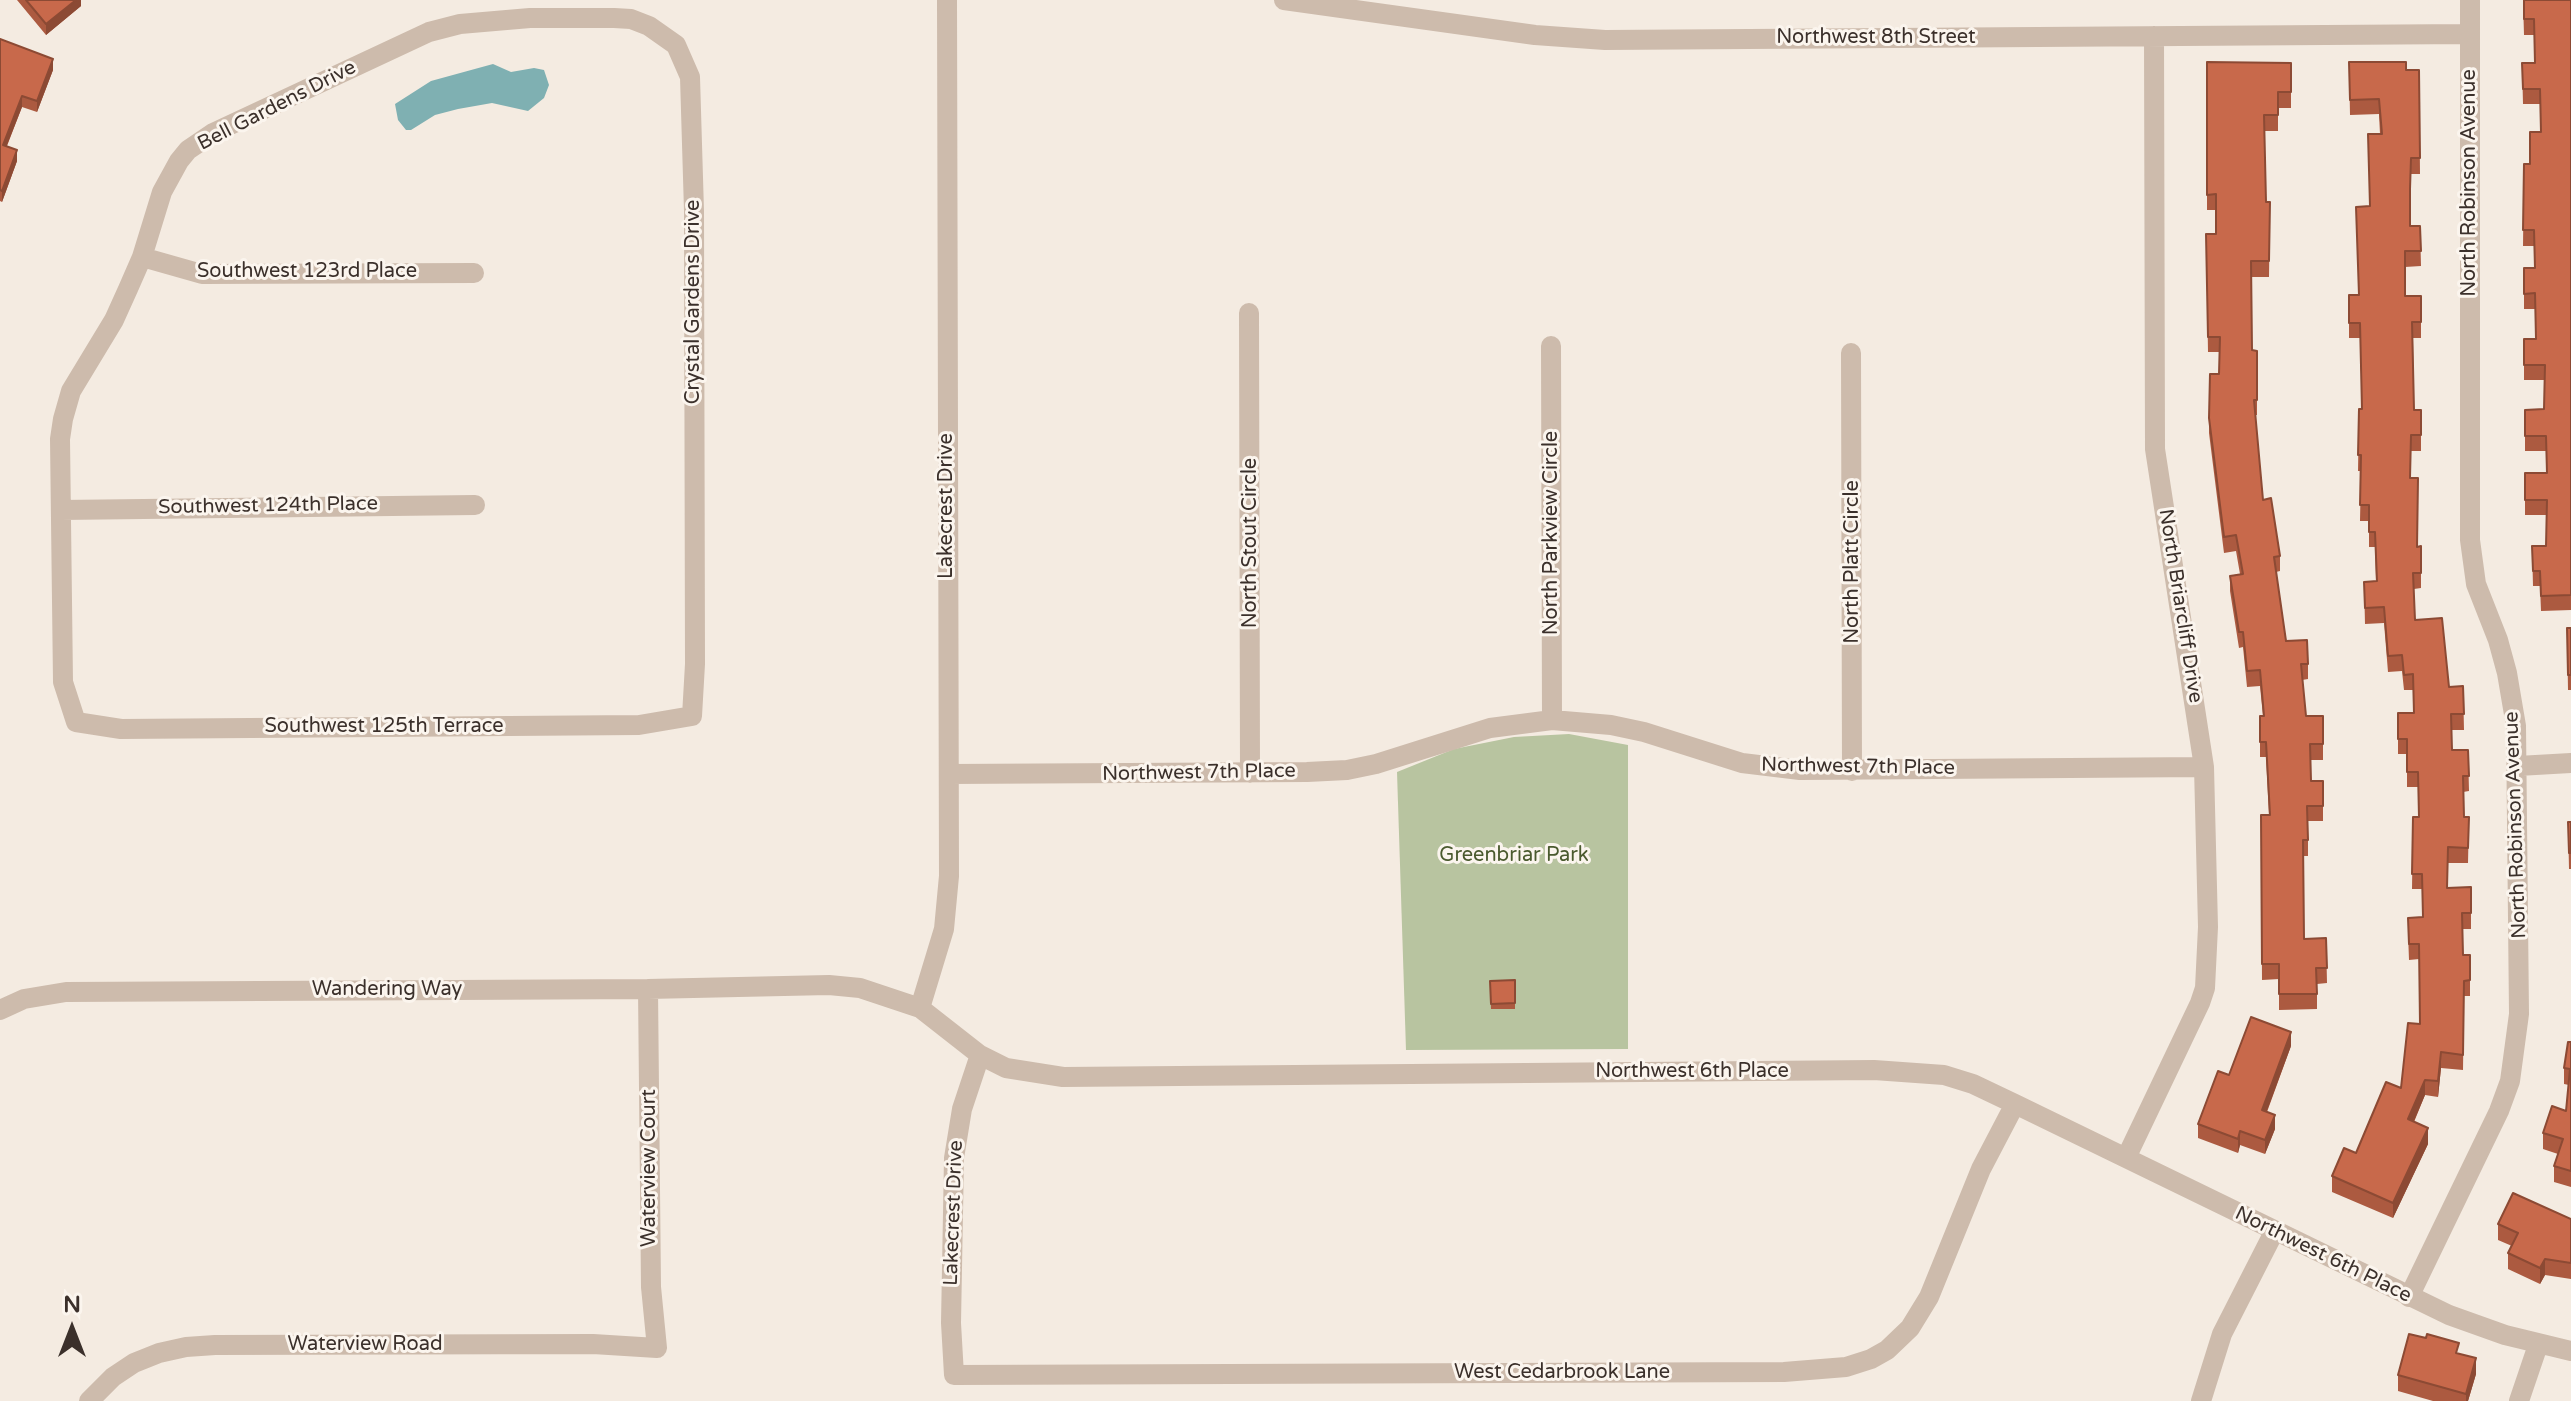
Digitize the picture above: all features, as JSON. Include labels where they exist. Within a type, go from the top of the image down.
[{"type":"street","name":"Lakecrest Drive","points":[[920,1008],[938,953],[948,903],[947,0]]},
{"type":"street","name":"Northwest 8th Street","points":[[1284,0],[1535,35],[1605,40],[2469,34]]},
{"type":"street","name":"North Robinson Avenue","points":[[2409,1297],[2488,1135],[2510,1081],[2519,1014],[2516,726],[2498,640],[2476,584],[2470,540],[2470,0]]},
{"type":"street","name":"Bell Gardens Drive","points":[[76,722],[63,682],[60,439],[71,391],[114,320],[142,257],[162,192],[179,161],[188,150],[213,133],[429,32],[530,9]]},
{"type":"street","name":"Crystal Gardens Drive","points":[[530,9],[631,19],[649,26],[676,45],[690,77],[694,211],[695,648],[692,716]]},
{"type":"street","name":"North Briarcliff Drive","points":[[2126,1158],[2190,1028],[2205,988],[2208,927],[2204,767],[2155,449],[2154,36]]},
{"type":"street","name":"Southwest 123rd Place","points":[[142,257],[202,274],[474,273]]},
{"type":"street","name":"North Stout Circle","points":[[1249,313],[1250,773]]},
{"type":"street","name":"North Parkview Circle","points":[[1551,346],[1552,720]]},
{"type":"street","name":"North Platt Circle","points":[[1851,353],[1852,771]]},
{"type":"street","name":"Southwest 124th Place","points":[[61,510],[475,505]]},
{"type":"street","name":"Southwest 125th Terrace","points":[[76,722],[121,729],[623,726],[692,716]]},
{"type":"street","name":"Northwest 7th Place","points":[[949,774],[1347,770],[1376,764],[1490,728],[1552,720],[1611,725],[1644,732],[1742,763],[1800,770],[2204,767]]},
{"type":"street","points":[[2518,766],[2571,763]]},
{"type":"street","name":"Northwest 6th Place","points":[[776,987],[829,985],[884,994],[920,1008],[980,1055],[1006,1068],[1063,1077],[1915,1071],[1944,1075],[1973,1084],[2472,1325],[2538,1345],[2571,1351]]},
{"type":"street","name":"Wandering Way","points":[[0,1010],[24,999],[66,992],[776,987]]},
{"type":"street","name":"Waterview Court","points":[[648,989],[651,1287],[657,1348]]},
{"type":"street","name":"Lakecrest Drive","points":[[954,1375],[951,1323],[954,1158],[962,1109],[980,1055]]},
{"type":"street","name":"West Cedarbrook Lane","points":[[954,1375],[1768,1372],[1826,1371],[1846,1367],[1887,1350],[1910,1328],[1929,1297],[1975,1183],[2015,1104]]},
{"type":"street","points":[[2201,1401],[2222,1334],[2274,1232]]},
{"type":"street","name":"Waterview Road","points":[[89,1401],[113,1377],[134,1363],[159,1353],[201,1346],[593,1344],[657,1348]]},
{"type":"street","points":[[2519,1401],[2538,1345]]},
{"type":"green space","name":"Greenbriar Park","points":[[1569,734],[1628,745],[1628,1049],[1406,1050],[1397,772],[1454,749],[1514,737]]},
{"type":"water","points":[[493,64],[511,72],[534,68],[544,70],[549,85],[544,98],[528,111],[492,103],[458,109],[435,115],[411,130],[406,130],[398,120],[395,104],[431,81]]},
{"type":"building","points":[[26,0],[76,0],[46,24]]},
{"type":"building","points":[[2524,0],[2571,0],[2571,595],[2541,596],[2540,571],[2533,571],[2532,546],[2546,546],[2547,500],[2525,500],[2525,473],[2547,473],[2546,436],[2525,436],[2525,410],[2544,409],[2545,365],[2524,365],[2524,339],[2536,339],[2535,293],[2524,294],[2524,268],[2535,268],[2534,230],[2523,230],[2524,164],[2530,164],[2530,132],[2541,132],[2540,89],[2523,89],[2522,63],[2535,63],[2534,19],[2524,19]]},
{"type":"building","points":[[0,39],[53,59],[37,101],[22,96],[3,145],[17,150],[2,191],[0,190]]},
{"type":"building","points":[[2207,62],[2291,63],[2291,92],[2278,92],[2278,115],[2264,115],[2266,202],[2270,202],[2269,261],[2251,261],[2252,350],[2257,351],[2257,400],[2254,400],[2263,500],[2271,498],[2280,556],[2274,557],[2286,641],[2307,640],[2308,664],[2301,664],[2306,716],[2323,716],[2323,744],[2310,744],[2311,781],[2323,781],[2323,806],[2307,806],[2308,840],[2303,840],[2304,939],[2326,938],[2327,968],[2316,968],[2317,994],[2279,994],[2279,964],[2262,964],[2261,815],[2270,815],[2266,742],[2260,742],[2260,716],[2264,716],[2260,670],[2247,671],[2243,632],[2239,632],[2230,576],[2243,574],[2236,535],[2224,537],[2209,418],[2210,374],[2219,374],[2220,337],[2208,337],[2206,234],[2216,234],[2216,194],[2207,195]]},
{"type":"building","points":[[2349,62],[2406,62],[2406,70],[2419,70],[2420,158],[2411,158],[2410,226],[2420,226],[2421,251],[2405,251],[2405,296],[2421,296],[2421,322],[2412,322],[2414,410],[2421,410],[2421,435],[2411,435],[2410,478],[2418,478],[2417,547],[2421,546],[2421,573],[2413,573],[2415,620],[2442,618],[2449,687],[2463,686],[2464,714],[2451,714],[2452,750],[2468,750],[2469,776],[2463,776],[2464,817],[2469,817],[2468,848],[2448,847],[2447,888],[2471,887],[2471,913],[2462,913],[2463,955],[2470,955],[2470,980],[2464,981],[2463,1055],[2441,1052],[2438,1081],[2425,1080],[2408,1119],[2428,1128],[2393,1203],[2332,1176],[2344,1148],[2356,1153],[2386,1082],[2401,1088],[2408,1023],[2420,1024],[2419,944],[2409,944],[2408,918],[2423,917],[2422,874],[2412,874],[2413,817],[2419,817],[2418,772],[2407,772],[2407,739],[2398,739],[2398,713],[2414,713],[2413,674],[2404,675],[2402,655],[2388,656],[2384,607],[2365,608],[2364,582],[2377,581],[2375,532],[2369,532],[2369,505],[2360,505],[2360,323],[2349,323],[2349,295],[2359,295],[2356,207],[2370,206],[2368,134],[2382,134],[2379,99],[2350,100]]},
{"type":"building","points":[[2567,628],[2571,628],[2571,675],[2568,675]]},
{"type":"building","points":[[2568,822],[2571,822],[2571,853],[2569,853]]},
{"type":"building","points":[[1515,980],[1515,1003],[1491,1004],[1490,981]]},
{"type":"building","points":[[2251,1017],[2291,1032],[2262,1110],[2275,1115],[2265,1140],[2240,1131],[2238,1139],[2198,1124],[2218,1071],[2229,1075]]},
{"type":"building","points":[[2568,1042],[2571,1042],[2571,1171],[2554,1166],[2563,1139],[2543,1133],[2552,1106],[2566,1111],[2570,1069],[2564,1068]]},
{"type":"building","points":[[2513,1193],[2571,1219],[2571,1263],[2545,1259],[2540,1268],[2508,1253],[2518,1233],[2498,1224]]},
{"type":"building","points":[[2409,1334],[2426,1338],[2427,1334],[2459,1343],[2456,1353],[2476,1358],[2466,1394],[2398,1375]]}]
